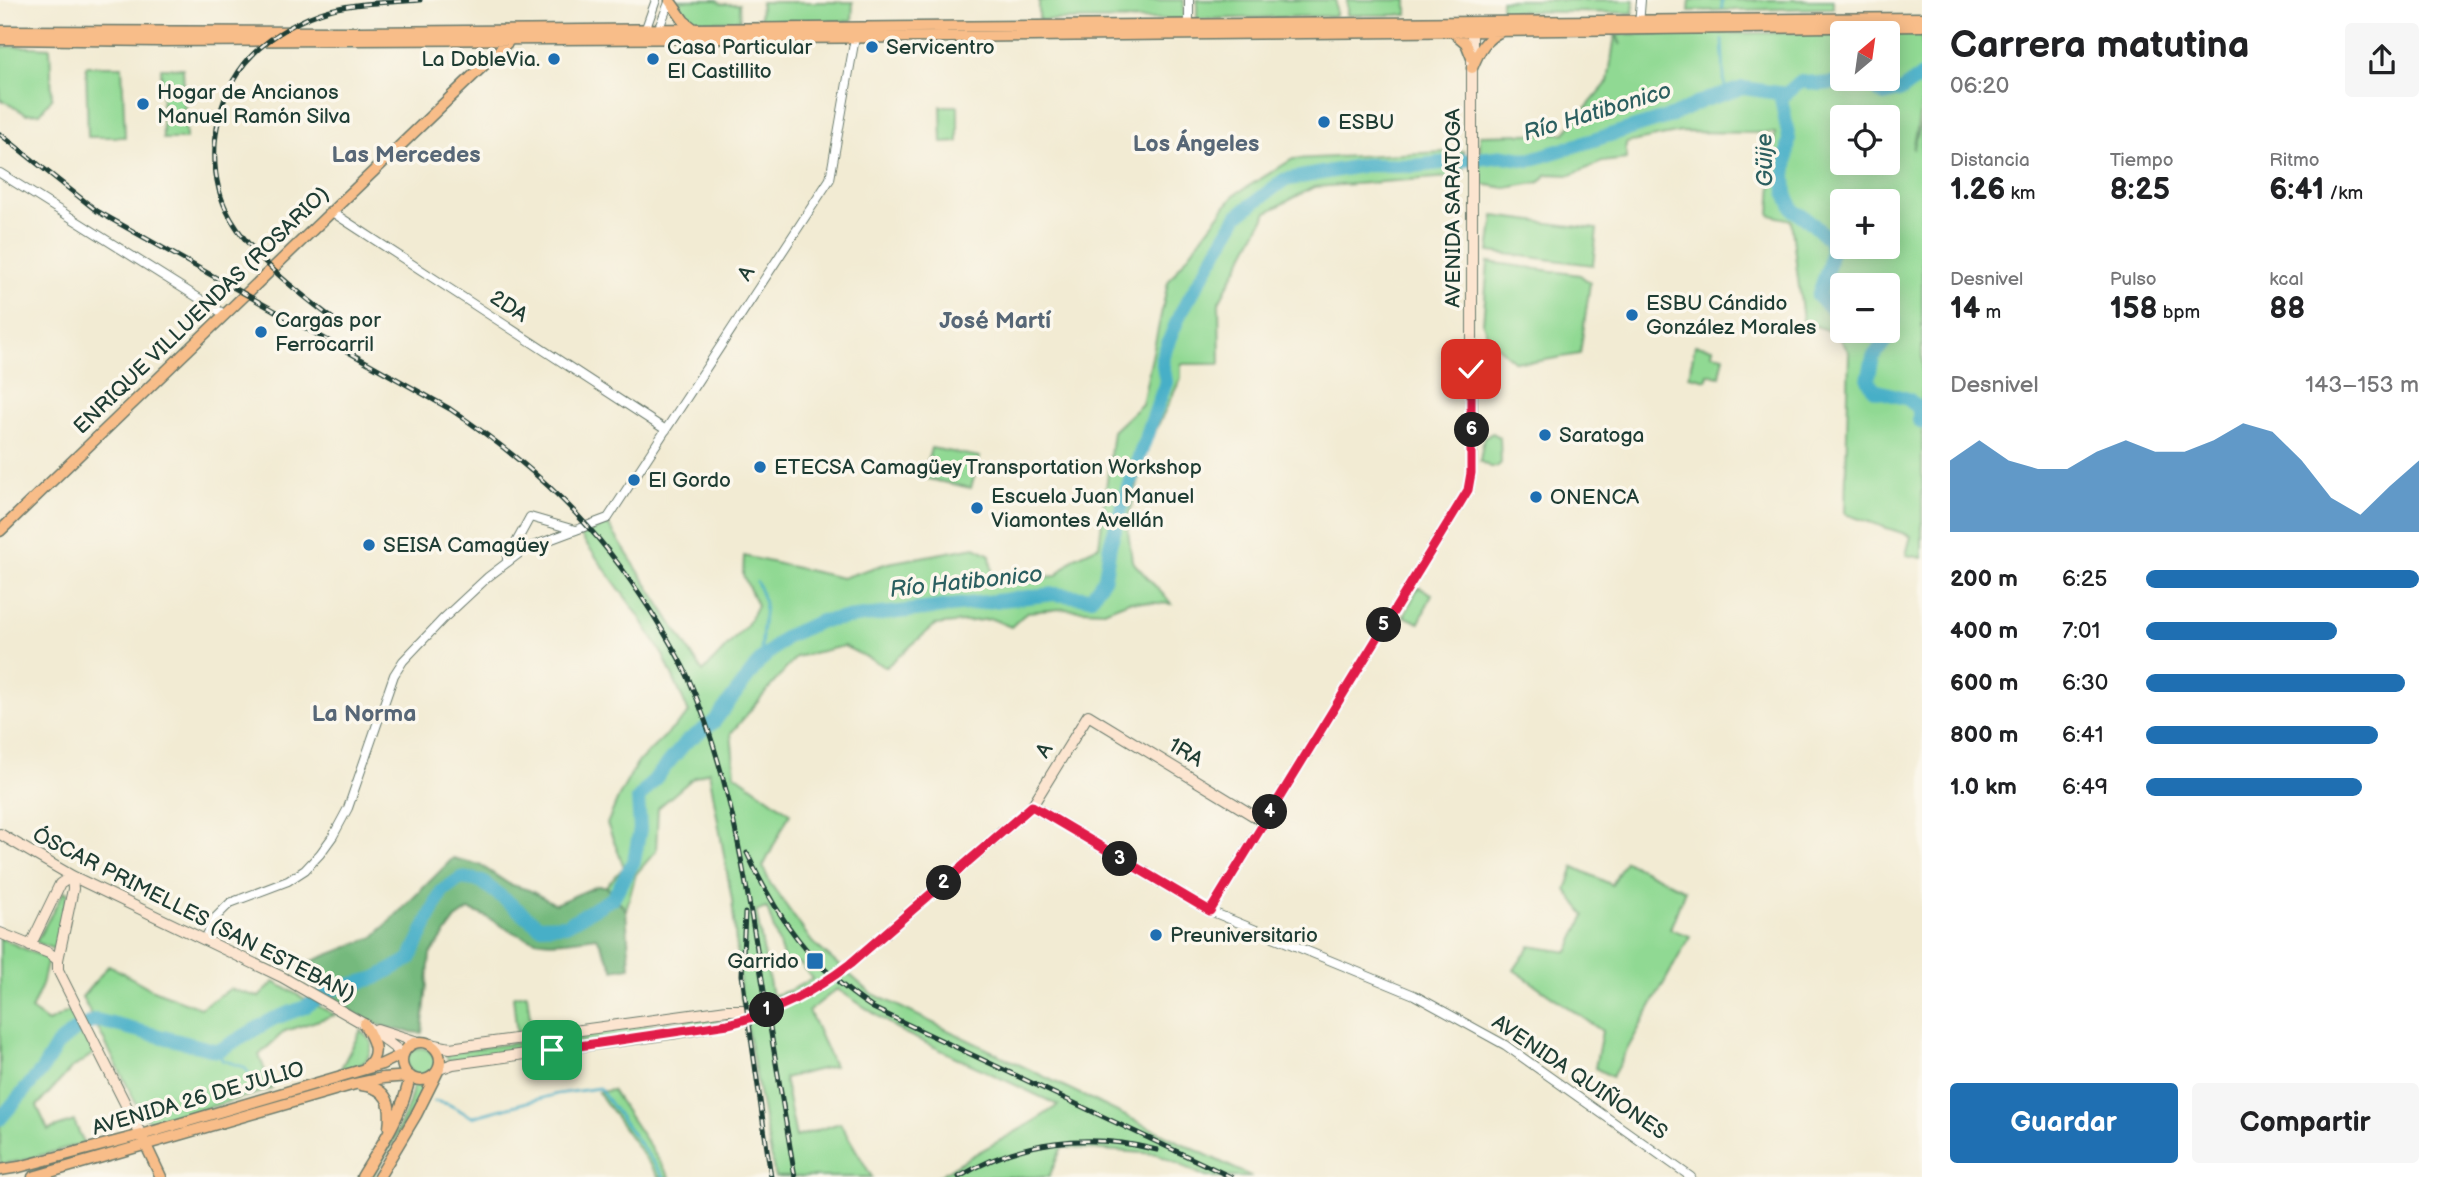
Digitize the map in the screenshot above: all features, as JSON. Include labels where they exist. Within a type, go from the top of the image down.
[{"type":"main road","points":[[670,0],[684,21],[694,29]]},
{"type":"main road","points":[[1877,21],[1922,18]]},
{"type":"main road","points":[[0,31],[45,36],[165,41],[511,39],[856,31],[1830,23]]},
{"type":"main road","points":[[1189,29],[1451,30],[1472,25],[1509,29],[1639,24]]},
{"type":"main road","name":"AVENIDA SARATOGA","points":[[1210,911],[1468,490],[1472,429],[1472,25]]},
{"type":"main road","points":[[1900,25],[1922,26]]},
{"type":"main road","points":[[0,39],[158,32],[646,28],[655,35],[694,29],[856,31]]},
{"type":"main road","points":[[1472,63],[1488,38],[1509,29]]},
{"type":"main road","name":"ENRIQUE VILLUENDAS (ROSARIO)","points":[[0,531],[520,30]]},
{"type":"main road","points":[[1451,30],[1466,43],[1472,63]]},
{"type":"main road","points":[[158,32],[165,41]]},
{"type":"main road","name":"1RA","points":[[1088,715],[1264,822]]},
{"type":"main road","name":"A","points":[[439,1069],[453,1064],[728,1024],[797,998],[842,970],[1032,806],[1088,715]]},
{"type":"main road","name":"AVENIDA QUIÑONES","points":[[1032,806],[1210,911]]},
{"type":"main road","name":"ÓSCAR PRIMELLES (SAN ESTEBAN)","points":[[0,834],[72,876],[282,977],[364,1024],[403,1054]]},
{"type":"main road","points":[[30,946],[60,884],[72,876],[73,889],[58,970],[161,1177]]},
{"type":"main road","points":[[0,933],[58,960]]},
{"type":"main road","points":[[364,1024],[418,1042],[450,1048],[727,1010],[768,1010]]},
{"type":"main road","points":[[727,1010],[728,1024]]},
{"type":"main road","points":[[359,1071],[370,1063],[375,1051],[373,1039],[364,1024]]},
{"type":"main road","points":[[418,1042],[409,1046],[403,1054],[403,1066],[410,1076],[423,1080],[439,1069]]},
{"type":"main road","points":[[379,1177],[416,1115],[439,1069],[438,1052],[430,1044]]},
{"type":"main road","name":"AVENIDA 26 DE JULIO","points":[[33,1177],[382,1064],[403,1054]]},
{"type":"main road","points":[[362,1177],[406,1098],[410,1076]]},
{"type":"main road","name":"AVENIDA 26 DE JULIO","points":[[0,1170],[143,1140],[355,1084],[410,1076]]},
{"type":"main road","points":[[355,1084],[370,1086],[386,1097],[390,1104],[389,1132]]},
{"type":"street","points":[[646,28],[656,0]]},
{"type":"street","points":[[655,35],[670,0]]},
{"type":"street","points":[[1189,0],[1189,29]]},
{"type":"street","points":[[1639,24],[1641,0]]},
{"type":"street","name":"A","points":[[575,530],[608,518],[830,179],[856,31]]},
{"type":"street","points":[[0,173],[223,314]]},
{"type":"street","name":"2DA","points":[[332,212],[666,430]]},
{"type":"street","points":[[506,562],[530,517],[575,530]]},
{"type":"street","points":[[205,939],[216,917],[230,903],[288,881],[305,870],[333,836],[348,808],[384,699],[403,660],[452,610],[506,562],[525,549],[575,530]]},
{"type":"street","name":"AVENIDA QUIÑONES","points":[[1210,911],[1414,995],[1505,1045],[1691,1177]]},
{"type":"green space","points":[[678,0],[717,0],[722,4],[739,4],[740,20],[712,22],[695,19],[687,16]]},
{"type":"green space","points":[[1039,0],[1184,0],[1184,19],[1039,20]]},
{"type":"green space","points":[[1197,0],[1336,0],[1336,16],[1197,19]]},
{"type":"green space","points":[[1347,0],[1407,0],[1407,15],[1347,15]]},
{"type":"green space","points":[[1501,0],[1634,0],[1633,13],[1501,11]]},
{"type":"green space","points":[[1690,0],[1833,0],[1833,8],[1689,11]]},
{"type":"green space","points":[[761,2],[853,2],[852,21],[760,21]]},
{"type":"green space","points":[[1900,32],[1922,32],[1922,102],[1913,150],[1922,120],[1922,558],[1906,555],[1911,536],[1845,514],[1849,352],[1843,343],[1900,343],[1900,273],[1830,273],[1830,331],[1803,321],[1791,220],[1770,215],[1775,133],[1681,132],[1626,143],[1626,159],[1602,162],[1571,175],[1547,174],[1540,182],[1506,188],[1480,184],[1480,135],[1565,133],[1608,82],[1615,35],[1621,45],[1617,35],[1830,33],[1830,91],[1900,91]]},
{"type":"green space","points":[[0,47],[50,48],[52,98],[40,113],[26,114],[0,99]]},
{"type":"green space","points":[[86,66],[122,66],[125,137],[88,137]]},
{"type":"green space","points":[[161,68],[183,68],[186,139],[163,139]]},
{"type":"green space","points":[[941,106],[958,106],[958,142],[942,143]]},
{"type":"green space","points":[[1464,151],[1463,176],[1314,187],[1267,212],[1219,302],[1220,364],[1181,364],[1181,378],[1148,446],[1127,523],[1132,561],[1172,604],[1129,601],[1104,611],[1061,609],[1027,612],[1011,627],[992,619],[935,625],[886,667],[844,646],[796,657],[731,733],[735,774],[790,813],[763,867],[770,883],[812,942],[871,993],[1252,1177],[1206,1177],[1157,1154],[1062,1147],[1049,1177],[938,1177],[1058,1105],[902,1032],[837,989],[809,1011],[834,1066],[784,1078],[796,1137],[840,1123],[872,1177],[775,1177],[741,996],[732,900],[709,771],[693,778],[658,808],[656,851],[636,874],[626,910],[606,886],[624,867],[607,824],[618,798],[637,763],[689,713],[664,657],[639,616],[580,535],[608,524],[703,672],[747,625],[757,605],[743,575],[744,556],[842,578],[888,563],[975,547],[990,555],[993,581],[1056,576],[1075,557],[1099,546],[1113,431],[1142,404],[1168,282],[1234,195],[1293,159]],"holes":[[[767,908],[786,966],[800,963],[812,979],[772,996],[756,911]]]},
{"type":"green space","points":[[1494,216],[1597,229],[1593,265],[1489,252]]},
{"type":"green space","points":[[1488,262],[1580,275],[1590,283],[1580,354],[1534,362],[1514,361],[1489,339],[1483,324]]},
{"type":"green space","points":[[1695,345],[1713,348],[1712,354],[1724,356],[1720,376],[1708,374],[1707,380],[1689,376]]},
{"type":"green space","points":[[1493,433],[1500,438],[1501,463],[1497,467],[1490,467],[1480,461],[1484,437]]},
{"type":"green space","points":[[931,448],[980,457],[971,488],[923,478]]},
{"type":"green space","points":[[1418,587],[1432,594],[1419,623],[1404,616]]},
{"type":"green space","points":[[453,858],[480,865],[509,884],[529,890],[555,904],[597,886],[606,886],[626,910],[630,967],[614,970],[597,937],[552,942],[531,939],[469,910],[456,919],[430,955],[422,1033],[383,1026],[353,1013],[299,966],[374,937]]},
{"type":"green space","points":[[1625,861],[1685,890],[1670,929],[1690,936],[1612,1077],[1595,1068],[1602,1031],[1514,970],[1530,946],[1568,952],[1585,915],[1566,890],[1574,867],[1612,885]]},
{"type":"green space","points":[[64,891],[68,893],[56,950],[36,942]]},
{"type":"green space","points":[[0,938],[48,959],[42,985],[31,1010],[48,1022],[69,1011],[94,1053],[70,1070],[37,1106],[48,1130],[74,1121],[84,1143],[21,1161],[0,1164]]},
{"type":"green space","points":[[109,965],[153,990],[200,1008],[230,989],[259,997],[274,982],[335,1015],[285,1031],[259,1055],[272,1089],[156,1123],[141,1113],[82,997]]},
{"type":"green space","points":[[527,994],[532,1033],[517,1035],[513,996]]},
{"type":"green space","points":[[717,1016],[717,1023],[449,1061],[446,1056],[449,1052]]},
{"type":"green space","points":[[361,1030],[372,1042],[369,1056],[362,1064],[339,1072]]},
{"type":"green space","points":[[421,1048],[431,1052],[435,1062],[431,1072],[421,1076],[411,1072],[407,1062],[411,1052]]},
{"type":"green space","points":[[413,1085],[427,1086],[373,1177],[368,1177],[407,1110]]},
{"type":"green space","points":[[612,1090],[670,1177],[659,1177],[598,1092]]},
{"type":"waterway","points":[[1722,0],[1722,8]]},
{"type":"waterway","points":[[1722,40],[1725,94]]},
{"type":"waterway","name":"Río Hatibonico","points":[[0,1119],[42,1070],[57,1045],[75,1030],[96,1020],[218,1051],[273,1019],[305,1007],[330,990],[376,978],[410,959],[442,891],[461,878],[481,881],[539,926],[566,925],[613,898],[634,861],[640,829],[638,799],[686,742],[714,722],[760,661],[787,636],[821,621],[1054,594],[1091,598],[1105,577],[1110,545],[1127,490],[1166,382],[1162,358],[1180,314],[1238,215],[1284,180],[1365,165],[1414,166],[1504,156],[1529,160],[1671,116],[1705,100],[1743,88],[1786,94],[1801,81],[1820,84],[1864,80],[1884,95],[1902,90],[1922,76]]},
{"type":"waterway","name":"Güije","points":[[1780,93],[1789,139],[1786,194],[1794,211],[1829,239],[1829,265],[1818,296],[1830,307]]},
{"type":"waterway","name":"Güije","points":[[1884,343],[1873,357],[1868,380],[1874,390],[1908,399],[1919,408],[1919,420],[1922,422]]},
{"type":"waterway","points":[[757,582],[765,603],[760,661]]},
{"type":"waterway","points":[[218,1051],[222,1060],[244,1067],[256,1082]]},
{"type":"waterway","points":[[434,1101],[448,1104],[472,1117],[557,1094],[599,1088],[664,1177]]},
{"type":"railway","points":[[337,322],[293,288],[266,262],[231,219],[222,201],[217,181],[215,160],[219,118],[225,98],[245,63],[269,40],[289,27],[320,13],[344,7],[420,0]]},
{"type":"railway","points":[[0,134],[97,211],[450,409],[537,475],[609,552],[652,613],[684,669],[701,709],[722,773],[743,870],[795,1177]]},
{"type":"railway","points":[[747,853],[771,899],[798,940],[832,976],[873,1008],[1231,1177]]},
{"type":"railway","points":[[745,913],[742,975],[771,1177]]},
{"type":"railway","points":[[959,1177],[1006,1155],[1055,1143],[1106,1141],[1157,1150]]},
{"type":"place","name":"Servicentro","points":[[872,47]]},
{"type":"place","name":"La DobleVia.","points":[[554,59]]},
{"type":"place","name":"Casa Particular El Castillito","points":[[653,59]]},
{"type":"place","name":"Hogar de Ancianos Manuel Ramón Silva","points":[[143,104]]},
{"type":"place","name":"ESBU","points":[[1324,122]]},
{"type":"place","name":"ESBU Cándido González Morales","points":[[1632,315]]},
{"type":"place","name":"Cargas por Ferrocarril","points":[[261,332]]},
{"type":"place","name":"Saratoga","points":[[1545,435]]},
{"type":"place","name":"ETECSA Camagüey Transportation Workshop","points":[[760,467]]},
{"type":"place","name":"El Gordo","points":[[634,480]]},
{"type":"place","name":"ONENCA","points":[[1536,497]]},
{"type":"place","name":"Escuela Juan Manuel Viamontes Avellán","points":[[977,508]]},
{"type":"place","name":"SEISA Camagüey","points":[[369,545]]},
{"type":"place","name":"Preuniversitario","points":[[1156,935]]},
{"type":"place","name":"Garrido","points":[[815,961]]},
{"type":"district","name":"Los Ángeles","points":[[1196,143]]},
{"type":"district","name":"Las Mercedes","points":[[406,154]]},
{"type":"district","name":"José Martí","points":[[995,320]]},
{"type":"district","name":"La Norma","points":[[364,713]]},
{"type":"route","points":[[552,1050],[728,1024],[748,1019],[797,998],[850,964],[1032,806],[1210,911],[1468,490],[1471,473],[1471,369]]}]
